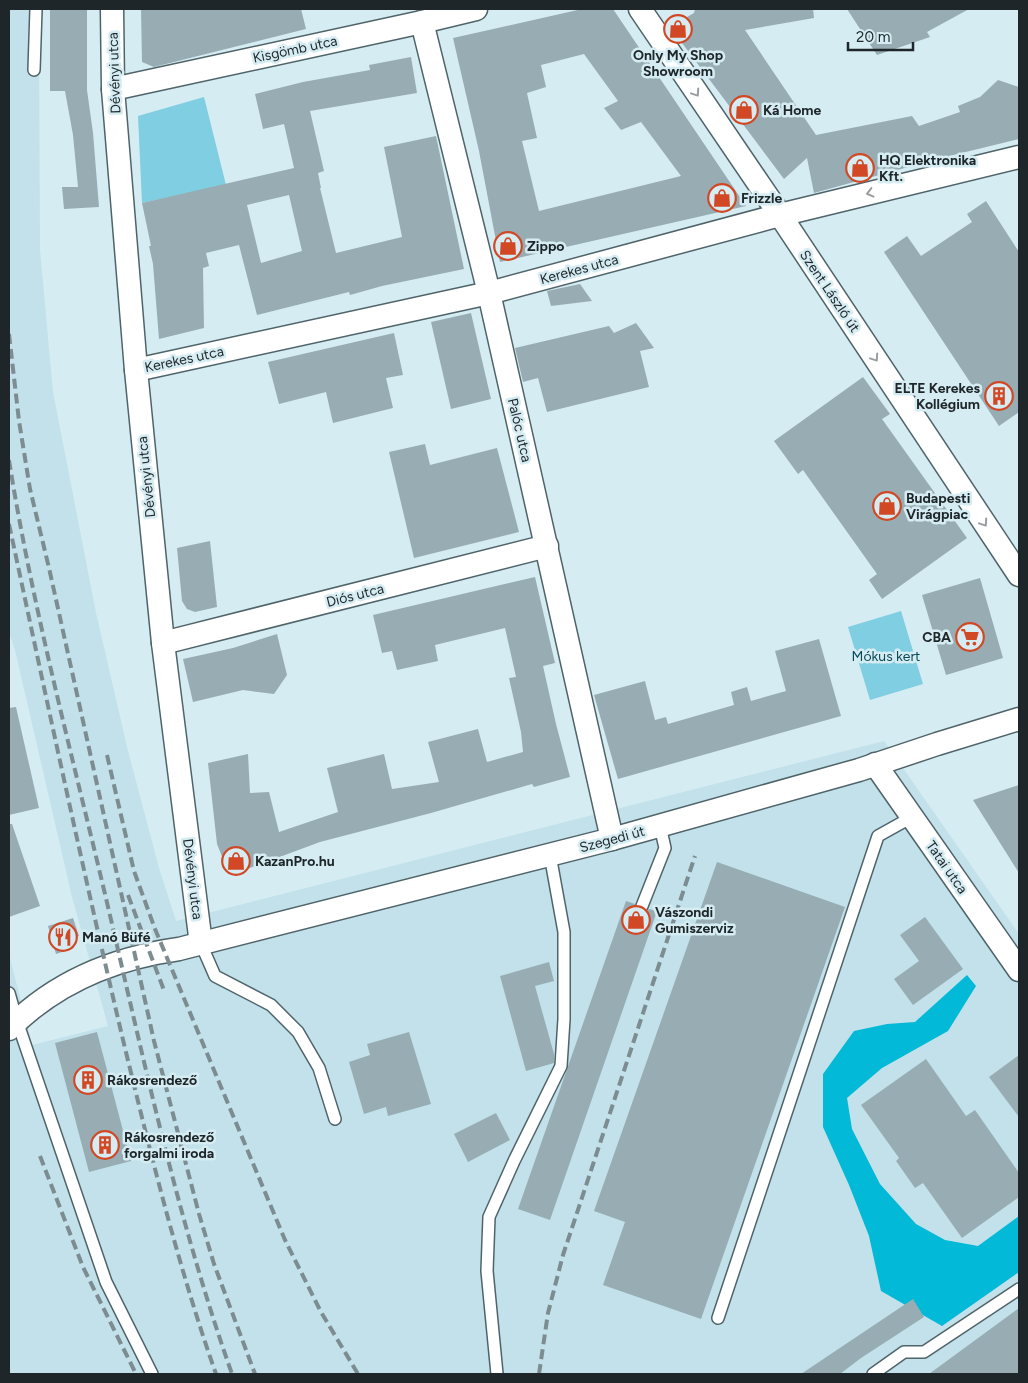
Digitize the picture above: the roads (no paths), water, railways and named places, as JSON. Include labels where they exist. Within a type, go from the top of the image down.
[{"type":"street","name":"Dévényi utca","points":[[112,9],[113,89],[136,370],[163,643],[201,944]]},
{"type":"street","name":"Kisgömb utca","points":[[113,89],[476,9]]},
{"type":"street","name":"Szent László út","points":[[640,9],[1019,575]]},
{"type":"street","name":"Palóc utca","points":[[422,22],[489,293],[612,839]]},
{"type":"street","name":"Kerekes utca","points":[[136,370],[489,293],[780,216],[1019,157]]},
{"type":"street","name":"Diós utca","points":[[163,643],[547,546]]},
{"type":"street","name":"Szegedi út","points":[[13,1025],[63,986],[120,961],[201,944],[612,839],[875,764],[1019,720]]},
{"type":"street","name":"Tatai utca","points":[[875,764],[1019,970]]},
{"type":"lane","points":[[34,70],[36,9]]},
{"type":"lane","points":[[718,1318],[878,836],[912,817]]},
{"type":"lane","points":[[642,906],[665,848],[660,826]]},
{"type":"lane","points":[[497,1374],[487,1271],[489,1218],[514,1161],[561,1066],[564,1019],[564,932],[550,855]]},
{"type":"lane","points":[[201,944],[215,976],[271,1005],[298,1032],[319,1068],[335,1119]]},
{"type":"lane","points":[[9,994],[13,1025],[106,1282],[152,1374]]},
{"type":"lane","points":[[873,1374],[904,1352],[924,1352],[1019,1289]]},
{"type":"railway","points":[[9,334],[19,421],[30,489],[154,1041],[214,1264],[255,1374]]},
{"type":"railway","points":[[9,460],[18,514],[41,623],[147,1076],[194,1256],[232,1374]]},
{"type":"railway","points":[[9,524],[79,849],[124,1044],[177,1251],[216,1374]]},
{"type":"railway","points":[[107,755],[134,871],[155,929],[285,1240],[321,1312],[358,1374]]},
{"type":"railway","points":[[539,1374],[548,1313],[563,1255],[695,856]]},
{"type":"railway","points":[[128,895],[165,993]]},
{"type":"railway","points":[[40,1156],[83,1267],[136,1374]]},
{"type":"place","name":"Only My Shop Showroom","points":[[678,29]]},
{"type":"place","name":"Ká Home","points":[[744,110]]},
{"type":"place","name":"HQ Elektronika Kft.","points":[[860,168]]},
{"type":"place","name":"Frizzle","points":[[722,198]]},
{"type":"place","name":"Zippo","points":[[508,246]]},
{"type":"place","name":"ELTE Kerekes Kollégium","points":[[999,396]]},
{"type":"place","name":"Budapesti Virágpiac","points":[[887,506]]},
{"type":"place","name":"CBA","points":[[970,637]]},
{"type":"place","name":"KazanPro.hu","points":[[236,861]]},
{"type":"place","name":"Vászondi Gumiszerviz","points":[[636,920]]},
{"type":"place","name":"Manó Büfé","points":[[63,937]]},
{"type":"place","name":"Rákosrendező","points":[[88,1080]]},
{"type":"place","name":"Rákosrendező forgalmi iroda","points":[[105,1145]]},
{"type":"park label","name":"Mókus kert","points":[[886,656]]}]
